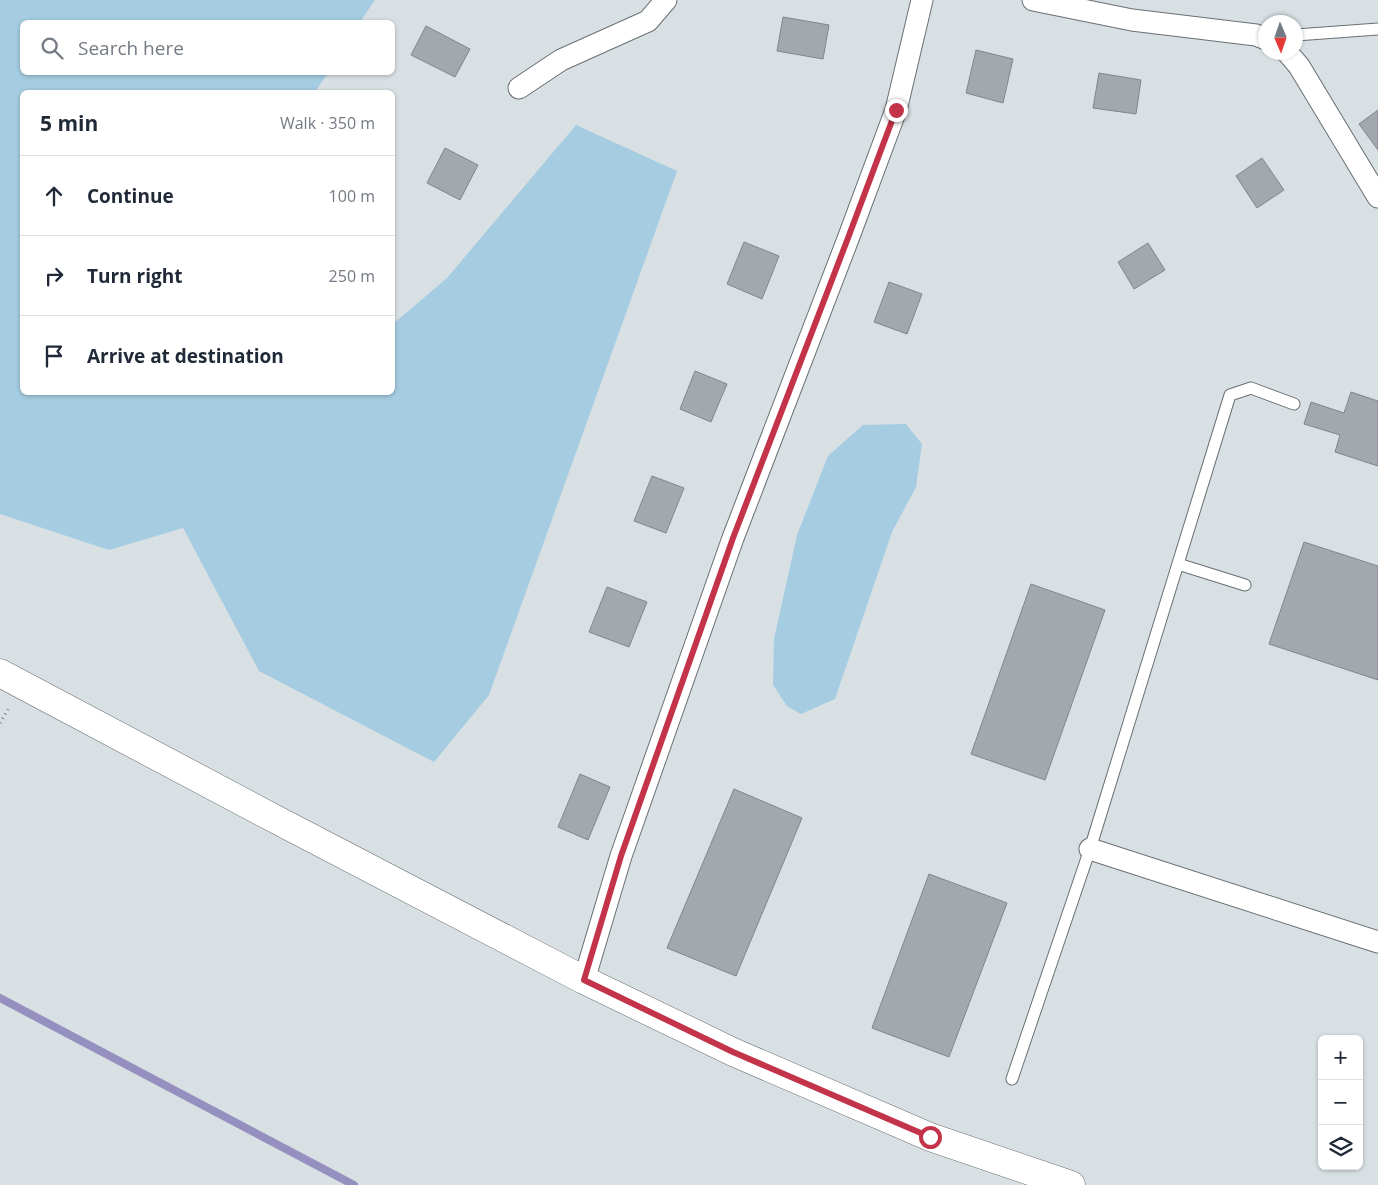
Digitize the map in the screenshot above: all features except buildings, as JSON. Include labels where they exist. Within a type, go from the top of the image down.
[{"type":"street","points":[[519,88],[561,60],[648,21],[666,0]]},
{"type":"street","points":[[584,980],[621,856],[729,547],[896,110],[922,0]]},
{"type":"street","points":[[1033,0],[1132,20],[1258,36]]},
{"type":"street","points":[[1294,60],[1378,197]]},
{"type":"street","points":[[0,673],[584,980],[733,1052],[930,1137],[1071,1185]]},
{"type":"street","points":[[1090,849],[1378,942]]},
{"type":"lane","points":[[1303,34],[1378,29]]},
{"type":"lane","points":[[1012,1079],[1090,849],[1230,395],[1251,388],[1294,404]]},
{"type":"lane","points":[[1178,564],[1245,584]]},
{"type":"shaded area","points":[[0,0],[375,0],[361,20],[20,20],[20,75],[327,75],[316,90],[20,90],[20,395],[395,395],[395,322],[447,278],[576,125],[677,171],[489,695],[434,762],[259,671],[183,528],[109,550],[0,514]]},
{"type":"shaded area","points":[[906,424],[922,444],[916,487],[892,532],[835,699],[801,714],[787,706],[773,685],[774,639],[797,535],[828,456],[863,425]]},
{"type":"waterway","points":[[0,998],[354,1185]]},
{"type":"route","points":[[896,110],[733,538],[621,856],[584,980],[733,1052],[930,1137]]}]
